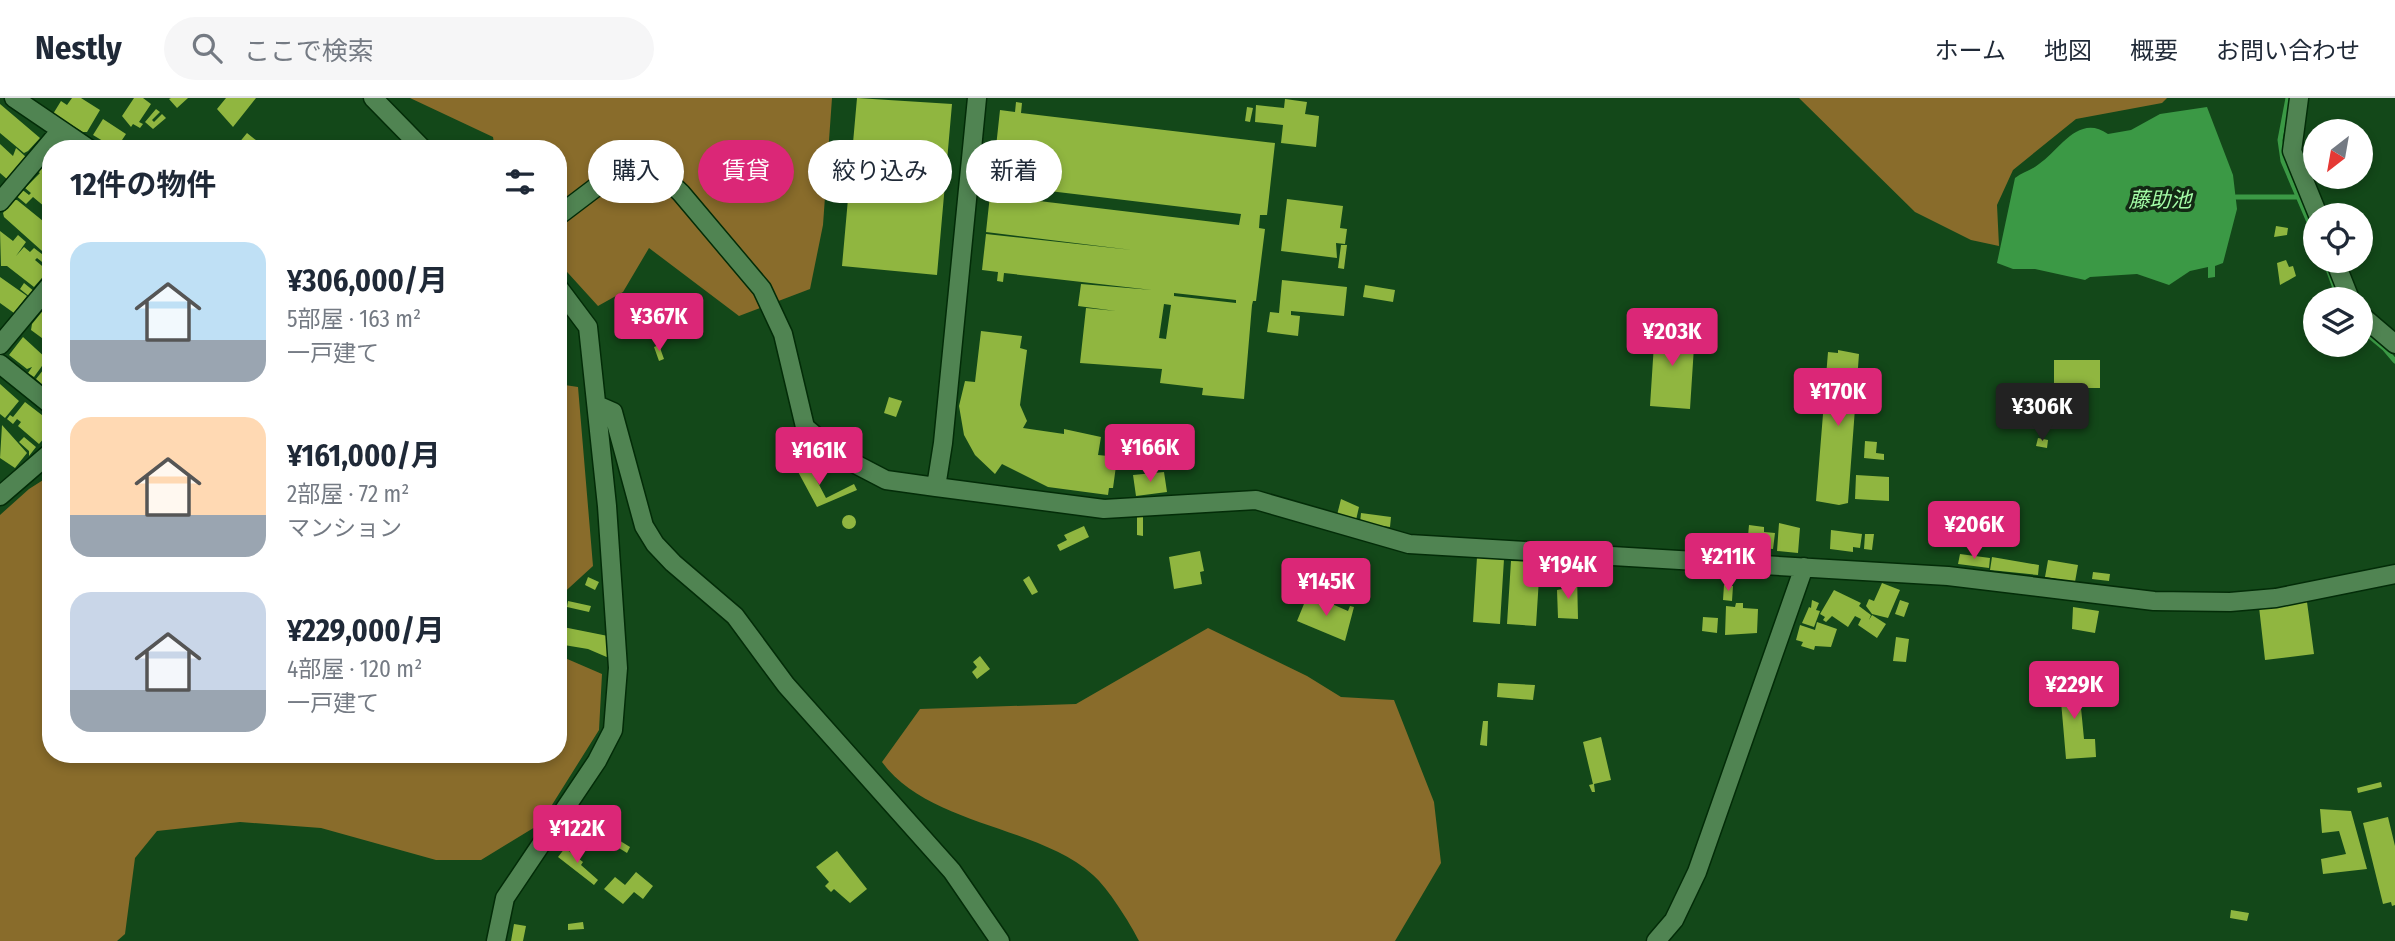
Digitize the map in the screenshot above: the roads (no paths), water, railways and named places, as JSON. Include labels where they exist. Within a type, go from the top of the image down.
[{"type":"street","points":[[14,98],[74,140]]},
{"type":"street","points":[[373,98],[415,140]]},
{"type":"street","points":[[936,487],[943,443],[978,98]]},
{"type":"street","points":[[2299,98],[2292,150],[2313,203]]},
{"type":"street","points":[[52,140],[60,131]]},
{"type":"street","points":[[0,202],[42,152]]},
{"type":"street","points":[[567,209],[612,175],[638,168],[661,174],[681,193],[762,289],[783,334],[805,427],[838,455],[886,480],[1104,509],[1256,500],[1409,544],[1948,576],[2154,601],[2230,602],[2276,598],[2395,574]]},
{"type":"street","points":[[0,345],[42,295]]},
{"type":"street","points":[[496,941],[505,898],[597,761],[613,730],[618,668],[597,405],[588,327],[567,299]]},
{"type":"street","points":[[2373,325],[2395,344]]},
{"type":"street","points":[[0,364],[42,398]]},
{"type":"street","points":[[597,405],[613,412],[644,526],[655,544],[673,563],[735,615],[794,695],[951,871],[1000,941]]},
{"type":"street","points":[[0,496],[42,460]]},
{"type":"street","points":[[1656,941],[1674,920],[1697,872],[1804,567]]},
{"type":"water","name":"藤助池","points":[[2207,107],[2233,175],[2237,209],[2223,263],[2215,266],[2215,277],[2208,278],[2208,267],[2190,271],[2169,285],[2137,274],[2090,277],[2085,280],[2035,269],[2013,269],[1997,263],[2015,178],[2036,166],[2070,136],[2087,128],[2108,134],[2131,130],[2160,114]]},
{"type":"waterway","points":[[2288,98],[2280,140],[2283,161],[2303,208]]},
{"type":"waterway","points":[[2236,197],[2299,197]]},
{"type":"waterway","points":[[2329,273],[2335,287]]},
{"type":"waterway","points":[[2373,339],[2395,361]]}]
